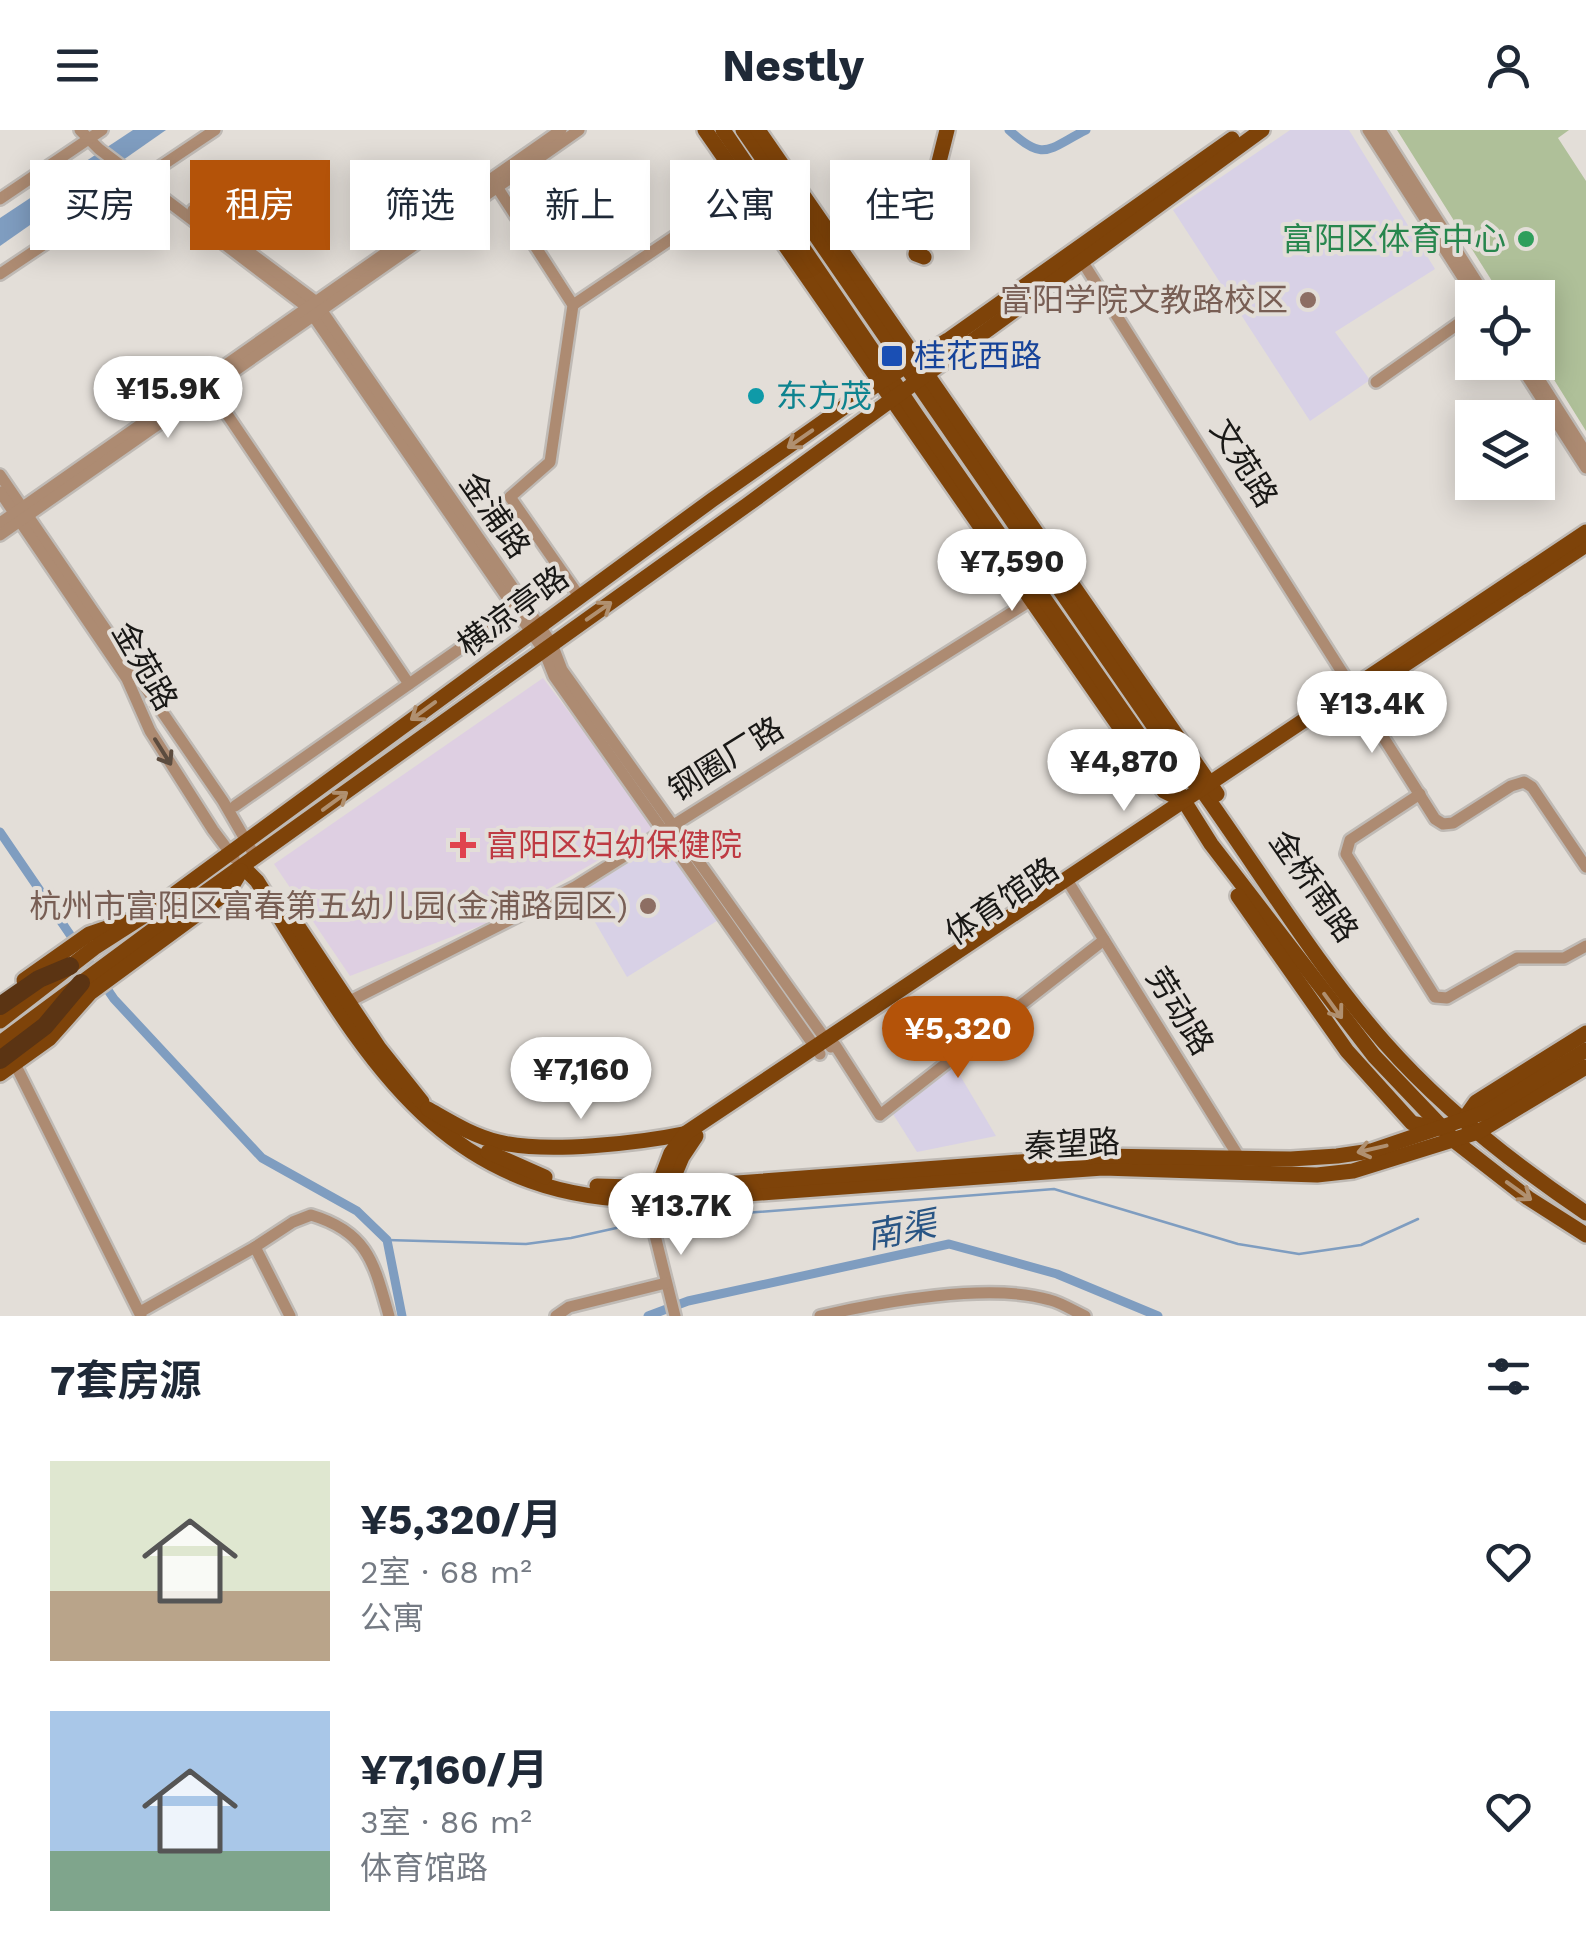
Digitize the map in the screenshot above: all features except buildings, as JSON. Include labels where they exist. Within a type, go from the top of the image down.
[{"type":"highway","points":[[0,1006],[66,960]]},
{"type":"highway","points":[[4,1060],[86,988]]},
{"type":"main road","points":[[705,130],[725,160]]},
{"type":"main road","points":[[723,130],[885,379]]},
{"type":"main road","points":[[743,130],[755,135],[911,363],[910,388]]},
{"type":"main road","points":[[947,130],[916,254],[924,257],[955,130]]},
{"type":"main road","points":[[911,363],[1245,130]]},
{"type":"main road","points":[[910,388],[1262,130]]},
{"type":"main road","points":[[789,250],[885,379]]},
{"type":"main road","name":"横凉亭路","points":[[0,1021],[91,941],[146,914],[579,596],[911,363]]},
{"type":"main road","name":"金桥南路","points":[[885,379],[910,388],[1078,594],[1350,1000],[1385,1043],[1444,1105],[1542,1184],[1586,1213]]},
{"type":"main road","name":"横凉亭路","points":[[86,988],[229,891],[249,863],[910,388]]},
{"type":"main road","name":"金桥南路","points":[[910,388],[1030,601],[1164,791],[1186,805]]},
{"type":"main road","name":"金桥南路","points":[[910,388],[1079,618],[1191,780],[1208,791]]},
{"type":"main road","name":"金桥南路","points":[[910,388],[1210,844],[1346,1024],[1441,1129],[1528,1198],[1586,1235]]},
{"type":"main road","name":"体育馆路","points":[[657,1200],[671,1153],[691,1134],[1208,791],[1586,532]]},
{"type":"main road","name":"体育馆路","points":[[1356,691],[1586,546]]},
{"type":"main road","points":[[1078,594],[1079,618]]},
{"type":"main road","points":[[1068,654],[1090,665]]},
{"type":"main road","name":"体育馆路","points":[[249,863],[396,1090],[457,1144],[515,1177],[565,1191],[657,1200]]},
{"type":"main road","name":"横凉亭路","points":[[0,998],[66,960]]},
{"type":"main road","name":"体育馆路","points":[[343,1004],[404,1082],[450,1129],[543,1176],[657,1200]]},
{"type":"main road","name":"秦望路","points":[[1464,1120],[1476,1102],[1586,1033]]},
{"type":"main road","name":"秦望路","points":[[1244,1164],[1371,1151],[1441,1129],[1515,1095],[1586,1050]]},
{"type":"main road","name":"秦望路","points":[[657,1200],[1100,1156],[1244,1164],[1317,1175],[1353,1171],[1456,1142],[1586,1066]]},
{"type":"main road","name":"秦望路","points":[[1478,1132],[1505,1128],[1586,1077]]},
{"type":"main road","name":"体育馆路","points":[[428,1109],[480,1137],[525,1146],[658,1141],[691,1134]]},
{"type":"street","points":[[170,160],[215,130]]},
{"type":"street","points":[[0,535],[21,515],[561,130]]},
{"type":"street","points":[[314,308],[579,130]]},
{"type":"street","points":[[1368,130],[1464,280]]},
{"type":"street","points":[[1380,130],[1476,280]]},
{"type":"street","points":[[0,190],[90,133]]},
{"type":"street","points":[[0,199],[90,133]]},
{"type":"street","name":"金浦路","points":[[90,133],[120,160]]},
{"type":"street","points":[[497,187],[573,305],[550,462],[510,496],[579,596]]},
{"type":"street","name":"金浦路","points":[[170,198],[314,308],[548,648],[554,676],[880,1116],[1104,940]]},
{"type":"street","points":[[573,305],[670,240]]},
{"type":"street","points":[[0,274],[36,250]]},
{"type":"street","name":"文苑路","points":[[1082,261],[1435,820],[1448,824],[1515,783],[1529,784],[1586,868]]},
{"type":"street","name":"金浦路","points":[[314,308],[514,610],[534,629]]},
{"type":"street","points":[[1376,382],[1455,326]]},
{"type":"street","points":[[1530,380],[1586,468]]},
{"type":"street","points":[[1540,380],[1586,452]]},
{"type":"street","points":[[206,384],[408,684]]},
{"type":"street","points":[[0,475],[21,515],[247,841],[249,863]]},
{"type":"street","name":"金苑路","points":[[0,492],[21,515],[127,679],[150,731],[230,853],[249,863]]},
{"type":"street","points":[[0,524],[21,515]]},
{"type":"street","name":"钢圈厂路","points":[[343,1004],[575,887],[1030,601]]},
{"type":"street","points":[[235,806],[514,610]]},
{"type":"street","points":[[1420,794],[1350,840],[1346,854],[1432,994],[1448,998],[1518,958],[1564,958],[1585,950]]},
{"type":"street","name":"劳动路","points":[[1069,884],[1244,1164]]},
{"type":"street","points":[[4,1060],[140,1314],[293,1222],[310,1216],[357,1237],[377,1272],[388,1316]]},
{"type":"street","points":[[657,1200],[654,1233],[675,1316]]},
{"type":"street","points":[[255,1247],[290,1316]]},
{"type":"street","points":[[556,1316],[570,1307],[667,1288]]},
{"type":"street","points":[[820,1316],[881,1302],[985,1293],[1049,1299],[1085,1316]]},
{"type":"shaded area","name":"富阳学院文教路校区","points":[[1290,130],[1349,130],[1435,269],[1335,332],[1370,380],[1310,421],[1173,210]]},
{"type":"shaded area","name":"富阳区妇幼保健院","points":[[543,678],[657,827],[490,922],[350,976],[274,864]]},
{"type":"shaded area","name":"杭州市富阳区富春第五幼儿园(金浦路园区)","points":[[664,842],[720,919],[627,977],[578,893]]},
{"type":"shaded area","points":[[952,1062],[996,1136],[917,1152],[893,1114]]},
{"type":"green space","name":"富阳区体育中心","points":[[1397,130],[1569,130],[1558,138],[1586,181],[1586,431],[1554,380],[1555,280],[1491,280]]},
{"type":"water","points":[[133,130],[166,130],[123,160],[88,160]]},
{"type":"water","points":[[30,198],[30,225],[0,246],[0,218]]},
{"type":"waterway","points":[[1009,130],[1039,150],[1054,147],[1086,130]]},
{"type":"waterway","points":[[0,832],[114,999],[262,1158],[357,1211],[387,1240],[402,1316]]},
{"type":"waterway","points":[[656,1220],[1054,1189],[1238,1244],[1299,1254],[1361,1245],[1418,1219]]},
{"type":"waterway","points":[[387,1240],[526,1244],[648,1221]]},
{"type":"waterway","name":"南渠","points":[[648,1316],[688,1301],[949,1244],[1057,1274],[1158,1316]]},
{"type":"place","name":"富阳区体育中心","points":[[1526,239]]},
{"type":"place","name":"富阳学院文教路校区","points":[[1308,300]]},
{"type":"place","name":"桂花西路","points":[[892,356]]},
{"type":"place","name":"东方茂","points":[[756,396]]},
{"type":"place","name":"富阳区妇幼保健院","points":[[463,845]]},
{"type":"place","name":"杭州市富阳区富春第五幼儿园(金浦路园区)","points":[[648,906]]}]
